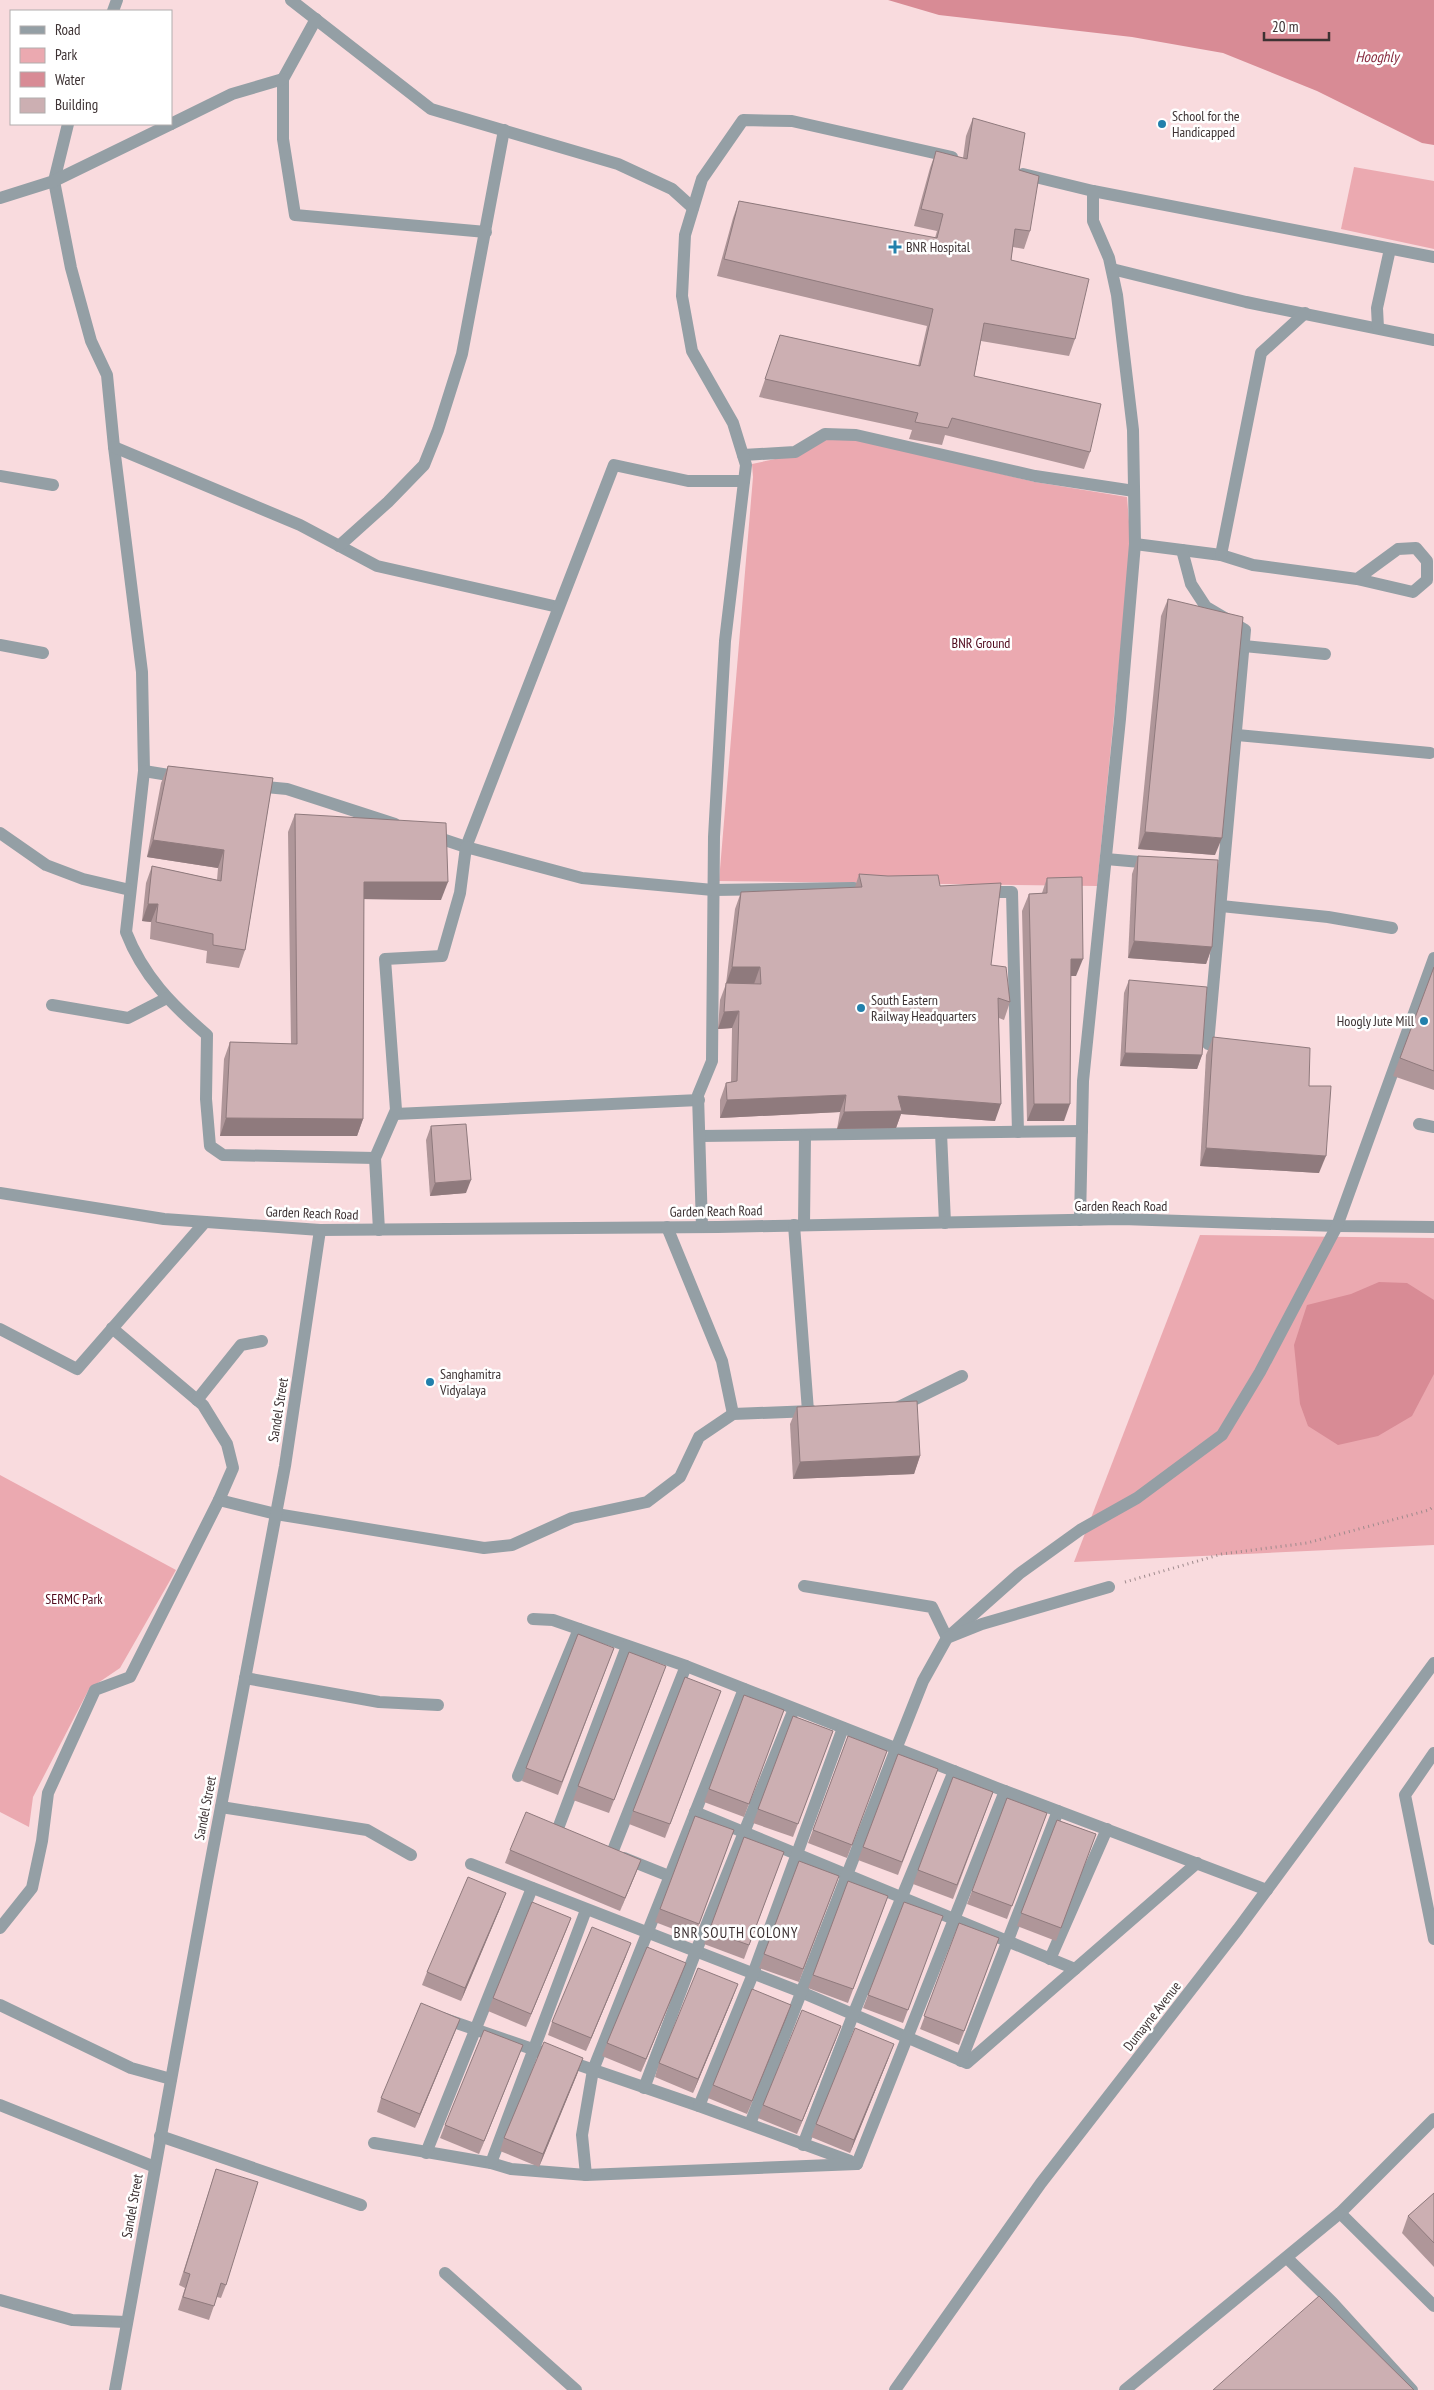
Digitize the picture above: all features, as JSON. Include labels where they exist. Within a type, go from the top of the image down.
[{"type":"street","points":[[291,0],[431,108],[618,164],[672,189],[693,208]]},
{"type":"street","points":[[316,19],[283,79],[284,138],[295,215],[486,232]]},
{"type":"street","points":[[172,124],[232,94],[283,79]]},
{"type":"street","points":[[702,1227],[698,1100],[712,1061],[714,837],[725,641],[746,465],[733,422],[692,351],[682,296],[685,235],[702,180],[743,120],[792,121],[962,160]]},
{"type":"street","points":[[68,125],[54,181],[73,277],[91,341],[107,375],[114,448],[142,672],[144,771],[126,932],[135,956],[155,985],[207,1035],[206,1098],[210,1146],[223,1155],[375,1158]]},
{"type":"street","points":[[0,198],[54,181],[169,125]]},
{"type":"street","points":[[339,546],[388,502],[424,465],[438,430],[462,354],[504,130]]},
{"type":"street","points":[[1010,171],[1093,191],[1434,257]]},
{"type":"street","points":[[1080,1220],[1083,1081],[1135,544],[1133,430],[1118,295],[1110,258],[1093,221],[1093,191]]},
{"type":"street","points":[[1378,328],[1377,308],[1390,249]]},
{"type":"street","points":[[1112,269],[1246,302],[1434,340]]},
{"type":"street","points":[[1221,555],[1261,353],[1305,314]]},
{"type":"street","points":[[742,454],[795,452],[825,434],[856,434],[1035,476],[1134,491]]},
{"type":"street","points":[[114,448],[300,525],[377,566],[558,607]]},
{"type":"street","points":[[379,1230],[375,1158],[395,1114],[385,959],[442,956],[460,893],[466,847],[614,465],[688,481],[744,481]]},
{"type":"street","points":[[0,476],[53,485]]},
{"type":"street","points":[[1135,544],[1221,555],[1253,565],[1357,579],[1413,592],[1427,580],[1427,561],[1416,548],[1398,549],[1357,579]]},
{"type":"street","points":[[1182,550],[1192,584],[1206,607],[1245,630],[1208,1044]]},
{"type":"street","points":[[0,645],[44,653]]},
{"type":"street","points":[[1244,646],[1325,654]]},
{"type":"street","points":[[1237,735],[1430,754]]},
{"type":"street","points":[[144,771],[194,779]]},
{"type":"street","points":[[240,784],[287,789],[466,847],[582,878],[713,890],[863,888]]},
{"type":"street","points":[[0,833],[46,865],[83,878],[130,890]]},
{"type":"street","points":[[1106,859],[1161,864]]},
{"type":"street","points":[[1206,868],[1224,869]]},
{"type":"street","points":[[973,891],[1012,892],[1018,1132]]},
{"type":"street","points":[[1221,906],[1328,917],[1392,928]]},
{"type":"street","points":[[750,2124],[923,1681],[947,1638],[1019,1574],[1080,1530],[1137,1498],[1222,1435],[1260,1372],[1337,1226],[1434,958]]},
{"type":"street","points":[[52,1005],[128,1018],[167,998]]},
{"type":"street","points":[[395,1114],[698,1100]]},
{"type":"street","points":[[1419,1124],[1434,1127]]},
{"type":"street","points":[[700,1136],[1082,1131]]},
{"type":"street","points":[[941,1133],[945,1223]]},
{"type":"street","points":[[805,1136],[799,1225],[808,1411]]},
{"type":"street","name":"Garden Reach Road","points":[[0,1193],[164,1219],[320,1230],[702,1227],[1080,1220],[1434,1227]]},
{"type":"street","points":[[0,1329],[77,1369],[205,1222]]},
{"type":"street","points":[[667,1227],[722,1361],[732,1414]]},
{"type":"street","name":"Sandel Street","points":[[115,2390],[154,2167],[276,1514],[320,1230]]},
{"type":"street","points":[[0,1928],[32,1888],[42,1841],[48,1793],[95,1690],[130,1677],[219,1500],[233,1468],[227,1444],[203,1405],[112,1328]]},
{"type":"street","points":[[197,1400],[241,1345],[262,1341]]},
{"type":"street","points":[[880,1409],[898,1408],[962,1376]]},
{"type":"street","points":[[219,1500],[276,1514],[484,1548],[512,1545],[572,1518],[647,1502],[680,1477],[699,1437],[732,1414],[826,1410]]},
{"type":"street","points":[[804,1586],[932,1607],[947,1638]]},
{"type":"street","points":[[947,1638],[982,1624],[1110,1587]]},
{"type":"street","points":[[534,1619],[553,1620],[686,1666],[1005,1791],[1267,1890]]},
{"type":"street","points":[[518,1776],[579,1629]]},
{"type":"street","points":[[542,1826],[561,1833],[627,1646]]},
{"type":"street","name":"Dumayne Avenue","points":[[895,2390],[1041,2183],[1267,1890],[1434,1663]]},
{"type":"street","points":[[669,1876],[608,1852],[686,1666]]},
{"type":"street","points":[[245,1678],[379,1702],[438,1705]]},
{"type":"street","points":[[586,2175],[582,2135],[593,2070],[744,1689]]},
{"type":"street","points":[[644,2088],[696,1952],[794,1709]]},
{"type":"street","points":[[698,2106],[753,1974],[844,1728]]},
{"type":"street","points":[[1434,1753],[1405,1795],[1434,1939]]},
{"type":"street","points":[[804,2144],[853,2015],[954,1771]]},
{"type":"street","points":[[857,2164],[1005,1791]]},
{"type":"street","points":[[221,1807],[367,1830],[410,1854]]},
{"type":"street","points":[[960,2061],[1058,1811]]},
{"type":"street","points":[[695,1812],[1075,1969]]},
{"type":"street","points":[[1050,1959],[1107,1829]]},
{"type":"street","points":[[470,1864],[801,1992],[967,2064],[1197,1863]]},
{"type":"street","points":[[426,2153],[532,1888]]},
{"type":"street","points":[[491,2163],[586,1910]]},
{"type":"street","points":[[0,2005],[131,2068],[171,2079]]},
{"type":"street","points":[[428,2013],[750,2124],[857,2164]]},
{"type":"street","points":[[0,2105],[154,2167]]},
{"type":"street","points":[[1125,2390],[1340,2213],[1434,2119]]},
{"type":"street","points":[[160,2136],[361,2206]]},
{"type":"street","points":[[374,2143],[491,2163],[511,2169],[586,2175],[857,2164]]},
{"type":"street","points":[[1340,2213],[1434,2306]]},
{"type":"street","points":[[1287,2258],[1332,2302],[1412,2390]]},
{"type":"street","points":[[446,2273],[576,2390]]},
{"type":"street","points":[[0,2300],[72,2320],[127,2322]]},
{"type":"path","points":[[1110,1587],[1222,1554],[1307,1543],[1429,1510],[1434,1506]]},
{"type":"green space","points":[[1354,167],[1434,181],[1434,249],[1341,229]]},
{"type":"green space","name":"BNR Ground","points":[[827,438],[855,439],[1035,482],[1127,497],[1131,546],[1097,886],[719,881],[753,477],[752,464],[799,454]]},
{"type":"green space","points":[[1200,1235],[1434,1238],[1434,1545],[1074,1562]]},
{"type":"green space","name":"SERMC Park","points":[[0,1475],[176,1570],[120,1668],[89,1689],[33,1797],[29,1827],[0,1812]]},
{"type":"water","name":"Hooghly","points":[[888,0],[1434,0],[1434,145],[1422,143],[1317,91],[1223,53],[1132,37],[939,15]]},
{"type":"water","points":[[1379,1282],[1407,1283],[1434,1300],[1434,1374],[1412,1416],[1378,1436],[1338,1445],[1308,1426],[1300,1404],[1294,1345],[1307,1305],[1351,1294]]},
{"type":"building","points":[[973,118],[1025,133],[1019,170],[1039,176],[1030,231],[1015,229],[1011,260],[1089,279],[1075,339],[984,323],[974,376],[1101,404],[1090,452],[952,418],[948,428],[915,422],[918,413],[765,379],[780,335],[920,366],[933,309],[724,259],[739,201],[937,238],[943,214],[921,209],[936,151],[967,159]]},
{"type":"building","points":[[1168,599],[1243,617],[1222,838],[1145,832]]},
{"type":"building","points":[[168,766],[273,778],[245,950],[213,945],[213,934],[156,922],[158,904],[148,904],[152,866],[221,881],[224,850],[153,840]]},
{"type":"building","points":[[295,814],[446,823],[448,882],[364,882],[363,1119],[226,1118],[230,1042],[297,1044]]},
{"type":"building","points":[[1138,856],[1218,860],[1212,947],[1134,941]]},
{"type":"building","name":"South Eastern Railway Headquarters","points":[[859,874],[888,876],[938,875],[940,886],[1001,883],[991,965],[1006,967],[1010,1002],[998,998],[1001,1104],[898,1096],[902,1111],[844,1112],[846,1095],[727,1100],[726,1083],[737,1081],[739,1011],[724,1012],[726,983],[761,984],[760,967],[732,967],[741,892],[862,887]]},
{"type":"building","points":[[1082,877],[1083,959],[1071,959],[1070,1104],[1034,1104],[1029,894],[1047,893],[1047,878]]},
{"type":"building","name":"Hoogly Jute Mill","points":[[1434,967],[1434,1071],[1400,1058]]},
{"type":"building","points":[[1129,980],[1207,987],[1202,1055],[1125,1053]]},
{"type":"building","points":[[1213,1037],[1310,1048],[1309,1086],[1331,1086],[1326,1156],[1206,1148]]},
{"type":"building","points":[[466,1124],[471,1180],[435,1183],[431,1126]]},
{"type":"building","points":[[917,1401],[920,1456],[800,1462],[797,1407]]},
{"type":"building","points":[[578,1634],[614,1648],[562,1782],[526,1768]]},
{"type":"building","points":[[629,1652],[666,1666],[614,1800],[578,1786]]},
{"type":"building","points":[[685,1677],[721,1691],[670,1824],[633,1811]]},
{"type":"building","points":[[744,1695],[784,1710],[749,1804],[709,1789]]},
{"type":"building","points":[[793,1716],[833,1731],[798,1824],[758,1809]]},
{"type":"building","points":[[848,1736],[887,1751],[852,1845],[813,1830]]},
{"type":"building","points":[[898,1754],[938,1769],[902,1862],[863,1847]]},
{"type":"building","points":[[953,1777],[993,1792],[957,1885],[918,1870]]},
{"type":"building","points":[[1007,1798],[1047,1813],[1012,1906],[972,1891]]},
{"type":"building","points":[[526,1812],[641,1860],[625,1898],[510,1850]]},
{"type":"building","points":[[695,1816],[734,1830],[699,1924],[660,1909]]},
{"type":"building","points":[[1057,1820],[1096,1834],[1061,1928],[1021,1913]]},
{"type":"building","points":[[744,1837],[784,1852],[749,1945],[709,1931]]},
{"type":"building","points":[[799,1861],[839,1876],[803,1969],[764,1954]]},
{"type":"building","points":[[468,1877],[506,1893],[465,1988],[427,1972]]},
{"type":"building","points":[[848,1881],[888,1896],[853,1989],[813,1975]]},
{"type":"building","points":[[532,1902],[571,1918],[531,2014],[493,1998]]},
{"type":"building","points":[[904,1902],[943,1916],[908,2010],[868,1995]]},
{"type":"building","points":[[959,1923],[999,1938],[964,2031],[924,2016]]},
{"type":"building","points":[[592,1927],[631,1943],[591,2038],[552,2022]]},
{"type":"building","points":[[647,1947],[686,1963],[646,2059],[607,2043]]},
{"type":"building","points":[[698,1968],[738,1984],[698,2079],[659,2063]]},
{"type":"building","points":[[752,1989],[791,2005],[752,2101],[713,2085]]},
{"type":"building","points":[[421,2003],[460,2019],[420,2114],[381,2098]]},
{"type":"building","points":[[802,2010],[841,2026],[802,2121],[763,2105]]},
{"type":"building","points":[[855,2028],[894,2044],[854,2140],[816,2124]]},
{"type":"building","points":[[484,2030],[523,2045],[484,2141],[445,2125]]},
{"type":"building","points":[[544,2042],[583,2058],[543,2154],[504,2138]]},
{"type":"building","points":[[216,2169],[258,2182],[226,2285],[221,2283],[214,2306],[183,2297],[190,2274],[184,2272]]},
{"type":"building","points":[[1434,2193],[1434,2243],[1408,2216]]},
{"type":"building","points":[[1319,2296],[1414,2390],[1213,2390]]},
{"type":"place","name":"School for the Handicapped","points":[[1162,124]]},
{"type":"place","name":"BNR Hospital","points":[[895,247]]},
{"type":"place","name":"South Eastern Railway Headquarters","points":[[861,1008]]},
{"type":"place","name":"Hoogly Jute Mill","points":[[1424,1021]]},
{"type":"place","name":"Sanghamitra Vidyalaya","points":[[430,1382]]},
{"type":"district","name":"BNR SOUTH COLONY","points":[[736,1933]]}]
